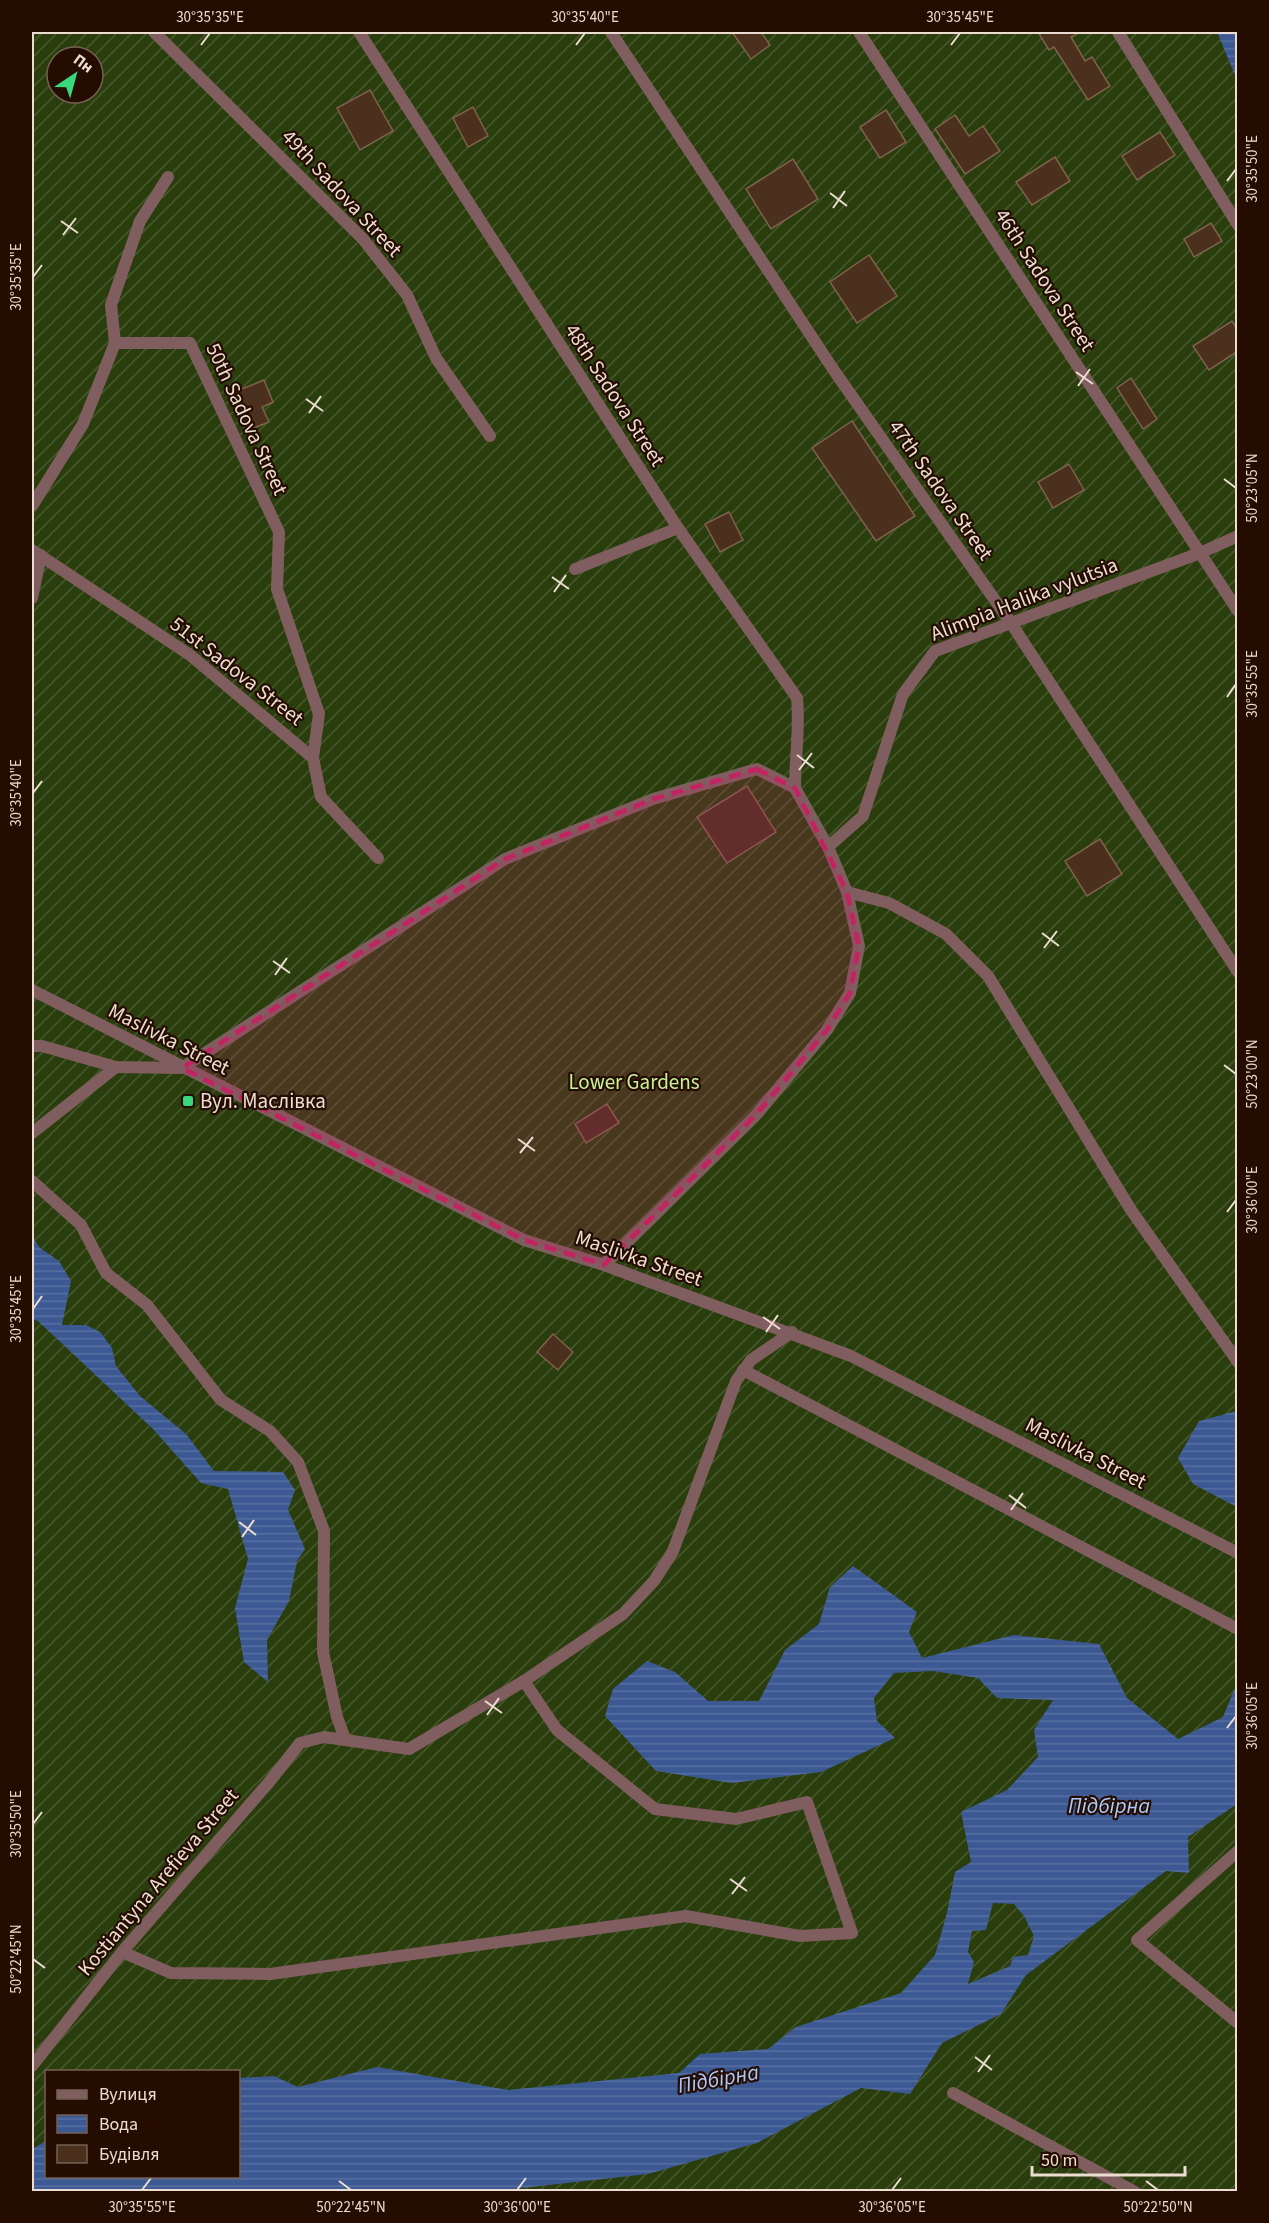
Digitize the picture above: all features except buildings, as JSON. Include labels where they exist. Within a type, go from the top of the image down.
[{"type":"street","name":"49th Sadova Street","points":[[154,32],[363,239],[407,295],[436,358],[490,436]]},
{"type":"street","name":"48th Sadova Street","points":[[359,32],[678,528],[797,698],[800,722],[795,749],[795,788]]},
{"type":"street","name":"47th Sadova Street","points":[[610,32],[835,372],[1011,624],[1238,972]]},
{"type":"street","name":"46th Sadova Street","points":[[859,32],[1238,611]]},
{"type":"street","points":[[1118,32],[1238,225]]},
{"type":"street","points":[[32,506],[83,424],[115,343],[111,305],[140,220],[168,177]]},
{"type":"street","name":"50th Sadova Street","points":[[115,343],[190,343],[279,532],[278,589],[319,714],[314,758]]},
{"type":"street","points":[[575,569],[678,528]]},
{"type":"street","name":"Alimpia Halika vylutsia","points":[[828,847],[863,816],[903,694],[935,651],[1200,553],[1238,536]]},
{"type":"street","points":[[32,598],[36,553]]},
{"type":"street","name":"51st Sadova Street","points":[[36,553],[190,655],[314,758]]},
{"type":"street","points":[[314,758],[321,797],[378,858]]},
{"type":"street","points":[[32,1046],[42,1046],[116,1067],[182,1068],[505,859],[653,799],[757,769],[795,788],[828,847],[847,892],[859,946],[850,993],[827,1029],[756,1115],[604,1265]]},
{"type":"street","points":[[847,892],[889,903],[946,934],[988,975],[1131,1210],[1238,1362]]},
{"type":"street","name":"Maslivka Street","points":[[32,990],[524,1240],[604,1265],[792,1332],[851,1356],[1238,1553]]},
{"type":"street","points":[[32,1132],[116,1067]]},
{"type":"street","points":[[32,1181],[81,1225],[106,1273],[147,1305],[221,1400],[270,1431],[298,1462],[324,1532],[324,1652],[337,1717],[345,1739],[409,1749],[524,1682],[623,1614],[654,1581],[673,1551],[736,1381],[751,1360],[792,1332]]},
{"type":"street","points":[[743,1370],[1238,1629]]},
{"type":"street","points":[[122,1952],[171,1973],[270,1974],[686,1916],[800,1936],[852,1933],[807,1802],[736,1819],[655,1809],[557,1730],[524,1682]]},
{"type":"street","name":"Kostiantyna Arefieva Street","points":[[32,2067],[122,1952],[300,1743],[324,1737],[345,1739]]},
{"type":"street","points":[[1238,1851],[1137,1940],[1238,2023]]},
{"type":"street","points":[[953,2093],[1135,2192]]},
{"type":"highlighted area","points":[[757,769],[795,788],[847,892],[859,946],[850,993],[827,1030],[756,1115],[604,1265],[524,1240],[182,1068],[505,859],[653,799]]},
{"type":"green space","name":"Lower Gardens","points":[[32,32],[1237,32],[1237,2191],[32,2191]]},
{"type":"water","points":[[1217,32],[1237,32],[1237,80]]},
{"type":"water","points":[[32,1236],[40,1248],[59,1261],[71,1281],[62,1325],[86,1325],[100,1332],[112,1348],[116,1366],[140,1396],[186,1434],[214,1471],[283,1472],[295,1490],[288,1510],[305,1549],[297,1561],[289,1601],[267,1640],[268,1682],[244,1662],[235,1608],[248,1559],[228,1489],[201,1483],[153,1429],[38,1321],[32,1319]]},
{"type":"water","points":[[1238,1411],[1237,1507],[1193,1484],[1178,1458],[1199,1421]]},
{"type":"water","name":"Підбірна","points":[[853,1566],[917,1612],[909,1632],[922,1658],[1014,1635],[1099,1644],[1127,1698],[1178,1739],[1223,1717],[1237,1683],[1237,1804],[1188,1837],[1189,1873],[1166,1871],[1026,1975],[1001,2014],[942,2043],[910,2094],[861,2088],[757,2143],[648,2174],[495,2191],[32,2191],[32,2149],[45,2142],[45,2178],[240,2178],[240,2078],[274,2076],[298,2087],[377,2067],[508,2090],[679,2073],[700,2054],[768,2049],[796,2027],[901,1993],[935,1955],[947,1913],[955,1872],[971,1862],[961,1812],[1007,1790],[1038,1757],[1034,1730],[1053,1700],[997,1698],[978,1678],[933,1671],[894,1673],[874,1698],[877,1721],[895,1738],[821,1772],[732,1783],[656,1771],[605,1716],[613,1689],[647,1661],[675,1672],[708,1701],[759,1701],[785,1650],[819,1624],[830,1587]],"holes":[[[993,1903],[1014,1904],[1024,1916],[1034,1936],[1028,1955],[1013,1957],[1010,1966],[968,1984],[974,1962],[968,1952],[972,1931],[986,1930]]]},
{"type":"place","name":"Вул. Маслівка","points":[[188,1101]]}]
